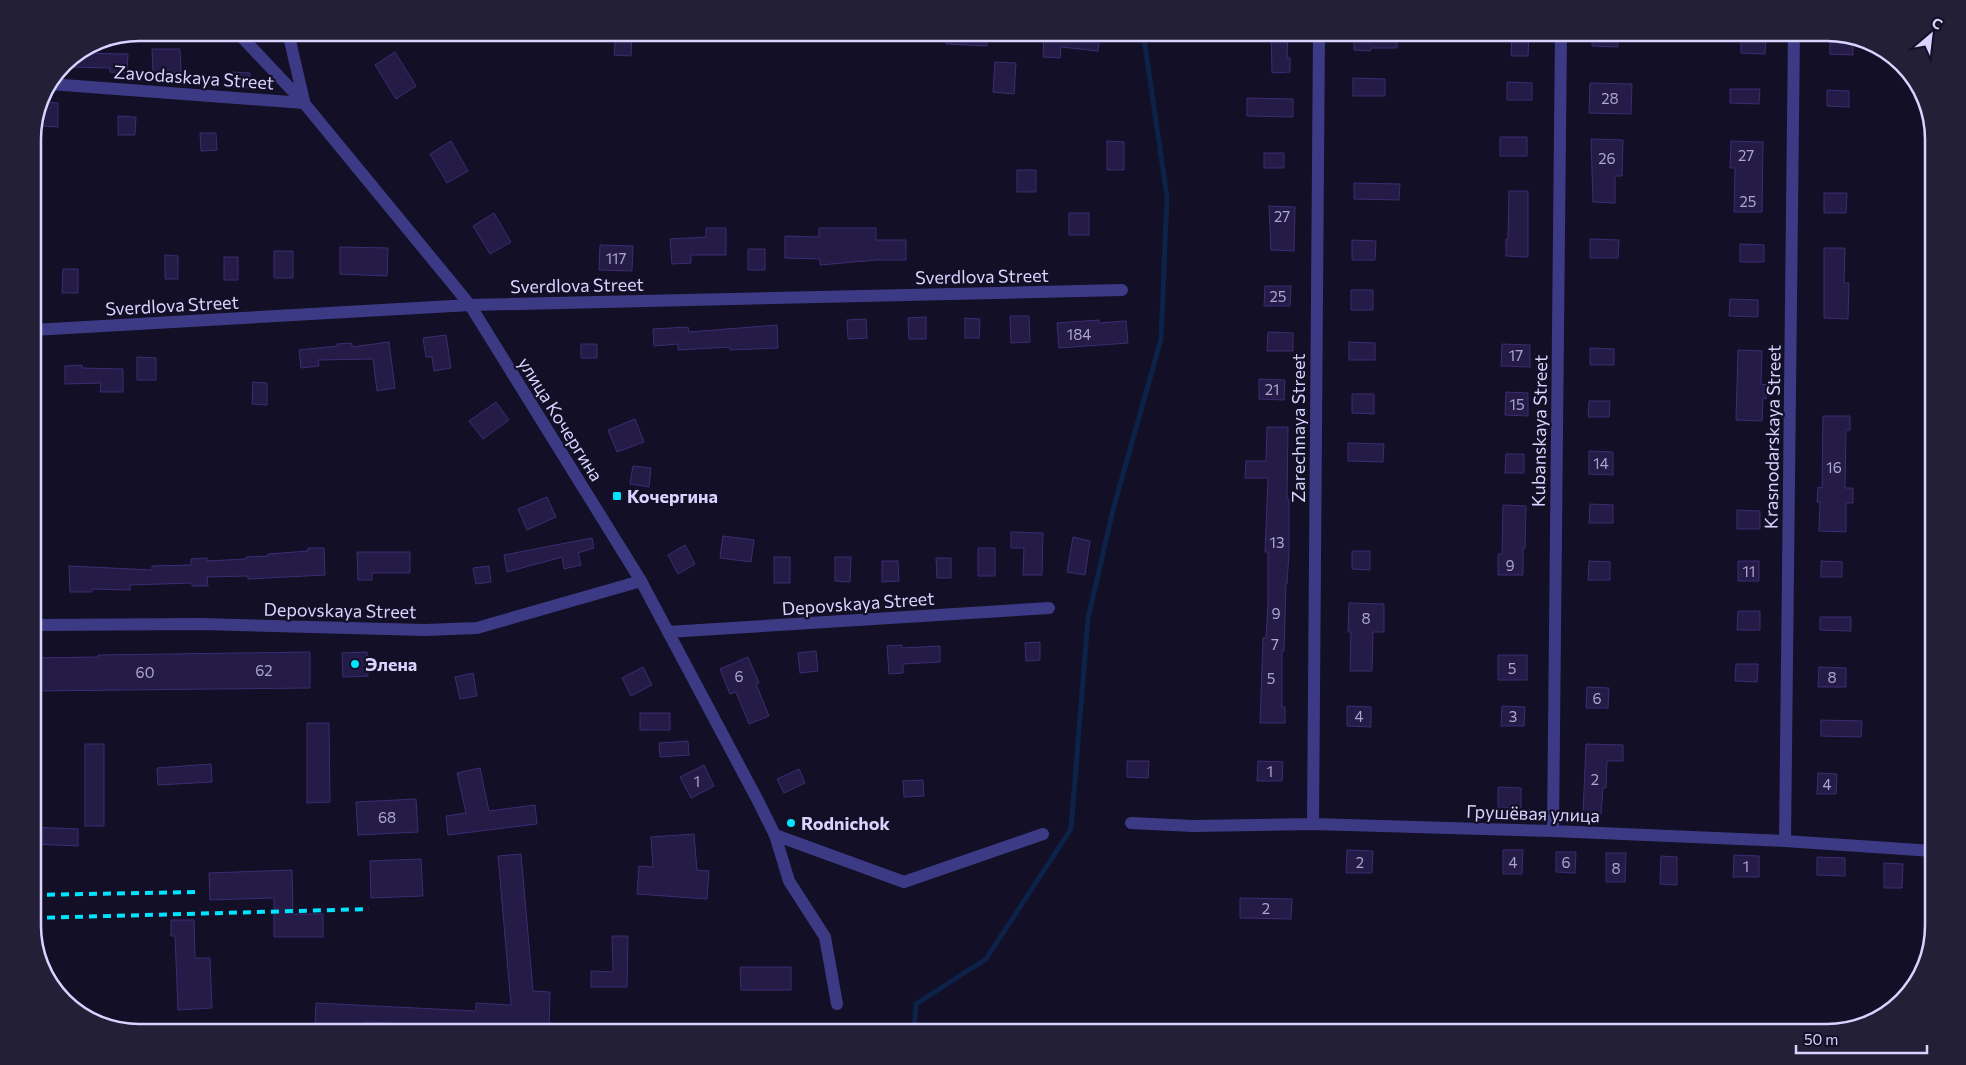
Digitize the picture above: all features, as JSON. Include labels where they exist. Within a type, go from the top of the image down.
[{"type":"street","name":"улица Кочергина","points":[[246,41],[304,102],[470,306],[641,581],[775,836],[789,881],[825,937],[837,1004]]},
{"type":"street","name":"улица Кочергина","points":[[290,41],[304,102]]},
{"type":"street","name":"Zarechnaya Street","points":[[1313,824],[1318,41]]},
{"type":"street","name":"Kubanskaya Street","points":[[1553,830],[1561,41]]},
{"type":"street","name":"Krasnodarskaya Street","points":[[1784,841],[1794,41]]},
{"type":"street","name":"Zavodaskaya Street","points":[[58,85],[304,102]]},
{"type":"street","name":"Sverdlova Street","points":[[41,330],[470,306],[1122,290]]},
{"type":"street","name":"Depovskaya Street","points":[[41,625],[202,624],[425,630],[477,628],[641,581]]},
{"type":"street","name":"Depovskaya Street","points":[[668,632],[1049,608]]},
{"type":"street","name":"Грушёвая улица","points":[[1131,823],[1193,826],[1313,824],[1553,830],[1784,841],[1925,850]]},
{"type":"street","points":[[775,836],[904,882],[1043,834]]},
{"type":"building","points":[[615,41],[632,41],[631,56],[614,55]]},
{"type":"building","points":[[946,41],[987,41],[987,46],[946,44]]},
{"type":"building","points":[[1044,41],[1099,41],[1098,51],[1061,47],[1060,58],[1043,57]]},
{"type":"building","points":[[1271,41],[1288,41],[1287,58],[1290,58],[1290,72],[1272,73]]},
{"type":"building","points":[[1354,41],[1397,41],[1397,48],[1371,48],[1370,51],[1354,50]]},
{"type":"building","points":[[1512,41],[1529,41],[1528,56],[1511,56]]},
{"type":"building","points":[[1592,41],[1618,41],[1618,47],[1592,46]]},
{"type":"building","points":[[1741,41],[1766,41],[1765,54],[1741,53]]},
{"type":"building","points":[[1830,41],[1853,45],[1853,55],[1830,54]]},
{"type":"building","points":[[152,49],[180,49],[181,72],[153,73]]},
{"type":"building","points":[[395,52],[416,86],[396,99],[375,65]]},
{"type":"building","points":[[92,53],[128,54],[127,73],[110,72],[110,68],[73,67]]},
{"type":"building","points":[[995,62],[1016,63],[1014,94],[993,92]]},
{"type":"building","points":[[231,72],[250,73],[250,88],[230,87]]},
{"type":"building","points":[[1353,78],[1385,79],[1385,96],[1353,96]]},
{"type":"building","points":[[1507,82],[1532,83],[1532,100],[1507,100]]},
{"type":"building","points":[[1590,83],[1632,84],[1631,114],[1589,113]]},
{"type":"building","points":[[1730,89],[1760,89],[1759,104],[1730,103]]},
{"type":"building","points":[[1827,90],[1849,91],[1849,107],[1827,106]]},
{"type":"building","points":[[1247,98],[1293,99],[1293,117],[1247,116]]},
{"type":"building","points":[[49,102],[58,103],[58,127],[42,126]]},
{"type":"building","points":[[118,116],[136,117],[135,135],[118,135]]},
{"type":"building","points":[[200,133],[216,133],[217,150],[201,151]]},
{"type":"building","points":[[1500,137],[1527,137],[1527,156],[1500,156]]},
{"type":"building","points":[[1591,139],[1623,140],[1622,176],[1615,176],[1615,203],[1593,202]]},
{"type":"building","points":[[451,141],[468,171],[447,183],[430,154]]},
{"type":"building","points":[[1107,141],[1124,142],[1124,170],[1107,170]]},
{"type":"building","points":[[1731,141],[1763,142],[1762,212],[1734,212],[1735,168],[1730,168]]},
{"type":"building","points":[[1264,153],[1284,153],[1284,168],[1264,168]]},
{"type":"building","points":[[1017,170],[1036,170],[1036,192],[1017,192]]},
{"type":"building","points":[[1354,183],[1400,184],[1399,200],[1354,199]]},
{"type":"building","points":[[1509,191],[1528,191],[1528,257],[1506,256]]},
{"type":"building","points":[[1824,193],[1847,193],[1846,213],[1824,213]]},
{"type":"building","points":[[1269,206],[1295,207],[1294,251],[1271,250]]},
{"type":"building","points":[[494,213],[511,242],[490,254],[473,226]]},
{"type":"building","points":[[1069,213],[1089,213],[1089,235],[1069,235]]},
{"type":"building","points":[[706,228],[726,228],[726,255],[691,255],[691,263],[672,264],[670,239],[706,237]]},
{"type":"building","points":[[819,228],[876,228],[876,240],[906,240],[906,260],[877,260],[820,265],[820,259],[785,258],[785,236],[819,237]]},
{"type":"building","points":[[1590,239],[1619,240],[1618,258],[1590,258]]},
{"type":"building","points":[[1352,240],[1376,241],[1375,260],[1352,260]]},
{"type":"building","points":[[1740,244],[1764,245],[1764,262],[1740,262]]},
{"type":"building","points":[[600,245],[633,246],[632,271],[599,270]]},
{"type":"building","points":[[340,247],[388,248],[387,276],[340,274]]},
{"type":"building","points":[[1824,248],[1845,248],[1844,283],[1849,283],[1848,319],[1824,318]]},
{"type":"building","points":[[748,249],[765,249],[765,270],[748,270]]},
{"type":"building","points":[[274,251],[293,251],[293,278],[274,278]]},
{"type":"building","points":[[165,255],[178,256],[178,279],[165,279]]},
{"type":"building","points":[[224,257],[238,257],[238,280],[224,280]]},
{"type":"building","points":[[63,269],[78,269],[78,293],[62,293]]},
{"type":"building","points":[[1265,286],[1291,286],[1290,306],[1264,306]]},
{"type":"building","points":[[1351,290],[1373,290],[1373,310],[1351,310]]},
{"type":"building","points":[[1730,299],[1758,300],[1758,317],[1729,316]]},
{"type":"building","points":[[1010,316],[1029,316],[1030,342],[1011,343]]},
{"type":"building","points":[[926,317],[926,339],[909,339],[908,318]]},
{"type":"building","points":[[965,318],[980,319],[979,338],[965,338]]},
{"type":"building","points":[[866,319],[867,338],[848,339],[847,320]]},
{"type":"building","points":[[1099,320],[1099,323],[1126,321],[1128,343],[1059,348],[1057,323]]},
{"type":"building","points":[[777,325],[778,348],[730,350],[730,347],[678,350],[678,344],[654,346],[653,329],[688,327],[689,332]]},
{"type":"building","points":[[1268,332],[1293,333],[1293,351],[1267,351]]},
{"type":"building","points":[[446,335],[451,368],[434,371],[432,357],[426,357],[423,338]]},
{"type":"building","points":[[389,342],[395,388],[377,391],[373,359],[318,360],[319,366],[301,368],[299,350],[337,346],[337,344],[352,343],[352,347]]},
{"type":"building","points":[[1349,342],[1375,343],[1375,360],[1349,360]]},
{"type":"building","points":[[581,344],[597,344],[597,358],[581,358]]},
{"type":"building","points":[[1502,344],[1530,345],[1530,367],[1501,366]]},
{"type":"building","points":[[1590,348],[1614,349],[1614,365],[1590,365]]},
{"type":"building","points":[[1738,350],[1762,351],[1761,384],[1767,385],[1766,399],[1763,398],[1762,421],[1736,420]]},
{"type":"building","points":[[137,357],[156,358],[156,380],[137,380]]},
{"type":"building","points":[[82,365],[82,368],[123,369],[123,392],[100,392],[101,383],[65,384],[65,366]]},
{"type":"building","points":[[1259,379],[1285,380],[1284,400],[1259,399]]},
{"type":"building","points":[[253,382],[267,383],[267,405],[252,404]]},
{"type":"building","points":[[1506,392],[1528,393],[1528,416],[1505,415]]},
{"type":"building","points":[[1352,394],[1374,394],[1374,414],[1352,413]]},
{"type":"building","points":[[1589,401],[1610,401],[1609,417],[1588,417]]},
{"type":"building","points":[[496,402],[509,420],[483,439],[469,421]]},
{"type":"building","points":[[1823,416],[1850,416],[1850,430],[1846,430],[1845,488],[1853,488],[1853,503],[1846,503],[1846,532],[1819,531],[1820,502],[1817,502],[1818,487],[1822,488]]},
{"type":"building","points":[[635,419],[644,442],[617,452],[608,430]]},
{"type":"building","points":[[1267,427],[1288,427],[1287,499],[1289,499],[1289,552],[1284,651],[1282,651],[1282,707],[1285,707],[1285,723],[1260,723],[1263,638],[1266,638],[1268,604],[1268,552],[1265,552],[1268,478],[1245,478],[1246,461],[1266,461]]},
{"type":"building","points":[[1348,443],[1384,444],[1383,462],[1348,461]]},
{"type":"building","points":[[1589,451],[1613,452],[1613,475],[1589,474]]},
{"type":"building","points":[[1506,454],[1524,454],[1524,473],[1505,473]]},
{"type":"building","points":[[633,466],[651,468],[649,487],[630,484]]},
{"type":"building","points":[[547,497],[556,517],[527,530],[518,509]]},
{"type":"building","points":[[1590,504],[1613,505],[1613,523],[1589,523]]},
{"type":"building","points":[[1503,505],[1526,506],[1523,575],[1498,575],[1498,554],[1502,554]]},
{"type":"building","points":[[1737,510],[1760,511],[1760,529],[1737,529]]},
{"type":"building","points":[[1011,532],[1043,533],[1042,575],[1023,575],[1024,548],[1011,548]]},
{"type":"building","points":[[723,536],[754,540],[751,562],[720,558]]},
{"type":"building","points":[[1073,537],[1090,541],[1085,575],[1067,572]]},
{"type":"building","points":[[592,538],[594,548],[578,553],[581,565],[564,569],[562,557],[507,572],[504,555]]},
{"type":"building","points":[[685,545],[695,564],[678,574],[668,555]]},
{"type":"building","points":[[308,548],[324,548],[325,575],[248,579],[248,576],[207,577],[208,586],[192,586],[192,583],[130,585],[130,590],[92,589],[92,592],[70,592],[69,566],[152,570],[152,566],[191,565],[191,559],[207,558],[207,561],[246,559],[246,557],[268,556],[268,554],[308,551]]},
{"type":"building","points":[[978,548],[995,548],[995,576],[978,576]]},
{"type":"building","points":[[1352,551],[1370,551],[1370,570],[1352,569]]},
{"type":"building","points":[[357,552],[410,552],[410,573],[372,573],[372,580],[358,580]]},
{"type":"building","points":[[774,557],[790,557],[790,583],[774,583]]},
{"type":"building","points":[[835,557],[851,557],[850,582],[835,581]]},
{"type":"building","points":[[936,558],[951,558],[951,578],[937,578]]},
{"type":"building","points":[[882,561],[898,561],[899,581],[882,582]]},
{"type":"building","points":[[1589,561],[1610,562],[1610,580],[1588,580]]},
{"type":"building","points":[[1738,561],[1759,561],[1759,581],[1738,581]]},
{"type":"building","points":[[1821,561],[1842,562],[1842,577],[1821,577]]},
{"type":"building","points":[[489,566],[491,582],[476,584],[473,568]]},
{"type":"building","points":[[1349,603],[1384,604],[1384,632],[1373,632],[1372,671],[1350,671],[1351,632],[1348,632]]},
{"type":"building","points":[[1738,611],[1760,611],[1760,630],[1737,630]]},
{"type":"building","points":[[1820,617],[1851,617],[1851,631],[1820,630]]},
{"type":"building","points":[[1040,642],[1040,660],[1026,661],[1025,643]]},
{"type":"building","points":[[902,645],[902,648],[940,646],[940,662],[903,664],[903,673],[889,674],[887,646]]},
{"type":"building","points":[[816,651],[818,671],[800,673],[798,653]]},
{"type":"building","points":[[310,652],[310,688],[41,691],[41,658],[98,657],[98,655]]},
{"type":"building","name":"Элена","points":[[367,652],[368,676],[343,677],[342,653]]},
{"type":"building","points":[[1498,655],[1527,655],[1527,680],[1498,680]]},
{"type":"building","points":[[748,657],[759,683],[756,684],[769,716],[749,724],[736,692],[730,694],[720,669]]},
{"type":"building","points":[[1736,664],[1758,664],[1757,682],[1735,681]]},
{"type":"building","points":[[643,667],[652,685],[631,696],[622,678]]},
{"type":"building","points":[[1819,667],[1846,668],[1846,687],[1818,687]]},
{"type":"building","points":[[473,673],[477,696],[460,699],[455,677]]},
{"type":"building","points":[[1587,687],[1609,688],[1608,708],[1586,708]]},
{"type":"building","points":[[1347,706],[1371,707],[1371,727],[1347,726]]},
{"type":"building","points":[[1502,706],[1525,707],[1524,726],[1501,726]]},
{"type":"building","points":[[640,713],[670,713],[670,730],[640,730]]},
{"type":"building","points":[[1821,720],[1862,721],[1861,737],[1821,736]]},
{"type":"building","points":[[307,723],[329,723],[330,802],[307,803]]},
{"type":"building","points":[[688,741],[689,755],[660,757],[659,743]]},
{"type":"building","points":[[85,744],[104,744],[104,826],[85,826]]},
{"type":"building","points":[[1586,744],[1623,745],[1623,761],[1607,761],[1606,788],[1603,788],[1601,814],[1583,813]]},
{"type":"building","points":[[1127,761],[1149,761],[1148,778],[1127,777]]},
{"type":"building","points":[[1258,761],[1283,762],[1282,781],[1257,781]]},
{"type":"building","points":[[211,764],[212,782],[158,785],[157,768]]},
{"type":"building","points":[[704,765],[714,786],[691,798],[680,777]]},
{"type":"building","points":[[480,768],[489,811],[535,805],[537,824],[448,835],[446,816],[466,813],[457,773]]},
{"type":"building","points":[[799,769],[805,783],[784,793],[777,779]]},
{"type":"building","points":[[1818,773],[1837,774],[1836,794],[1817,794]]},
{"type":"building","points":[[923,780],[924,796],[904,797],[903,781]]},
{"type":"building","points":[[1498,787],[1521,788],[1521,808],[1498,808]]},
{"type":"building","points":[[416,799],[418,832],[358,835],[356,802]]},
{"type":"building","points":[[41,827],[78,829],[78,846],[41,844]]},
{"type":"building","points":[[694,834],[697,870],[709,871],[707,899],[637,894],[639,866],[653,867],[651,837]]},
{"type":"building","points":[[1347,850],[1373,851],[1372,873],[1346,873]]},
{"type":"building","points":[[1503,850],[1523,850],[1522,874],[1503,874]]},
{"type":"building","points":[[1556,852],[1576,852],[1575,873],[1556,872]]},
{"type":"building","points":[[1606,853],[1626,853],[1625,882],[1606,882]]},
{"type":"building","points":[[521,854],[533,991],[550,992],[549,1024],[407,1024],[366,1022],[366,1024],[315,1024],[316,1003],[476,1011],[476,1003],[511,1005],[498,856]]},
{"type":"building","points":[[1734,855],[1759,856],[1759,877],[1733,877]]},
{"type":"building","points":[[1661,856],[1677,857],[1677,885],[1660,884]]},
{"type":"building","points":[[1817,857],[1845,858],[1845,876],[1817,875]]},
{"type":"building","points":[[421,859],[423,896],[371,898],[370,861]]},
{"type":"building","points":[[1884,863],[1903,864],[1902,888],[1884,888]]},
{"type":"building","points":[[292,870],[293,914],[323,914],[323,937],[274,937],[274,898],[210,900],[209,873]]},
{"type":"building","points":[[1240,898],[1292,899],[1291,919],[1240,918]]},
{"type":"building","points":[[171,920],[194,920],[195,958],[210,958],[212,1008],[178,1010],[175,936],[171,936]]},
{"type":"building","points":[[612,936],[628,936],[627,987],[591,987],[591,971],[613,972]]},
{"type":"building","points":[[740,967],[791,967],[791,990],[741,990]]},
{"type":"waterway","points":[[915,1024],[916,1004],[986,959],[1071,829],[1088,618],[1113,510],[1161,339],[1167,197],[1144,41]]},
{"type":"railway","points":[[41,895],[201,892]]},
{"type":"railway","points":[[41,918],[369,909]]},
{"type":"place","name":"Кочергина","points":[[617,496]]},
{"type":"place","name":"Элена","points":[[355,664]]},
{"type":"place","name":"Rodnichok","points":[[791,823]]}]
